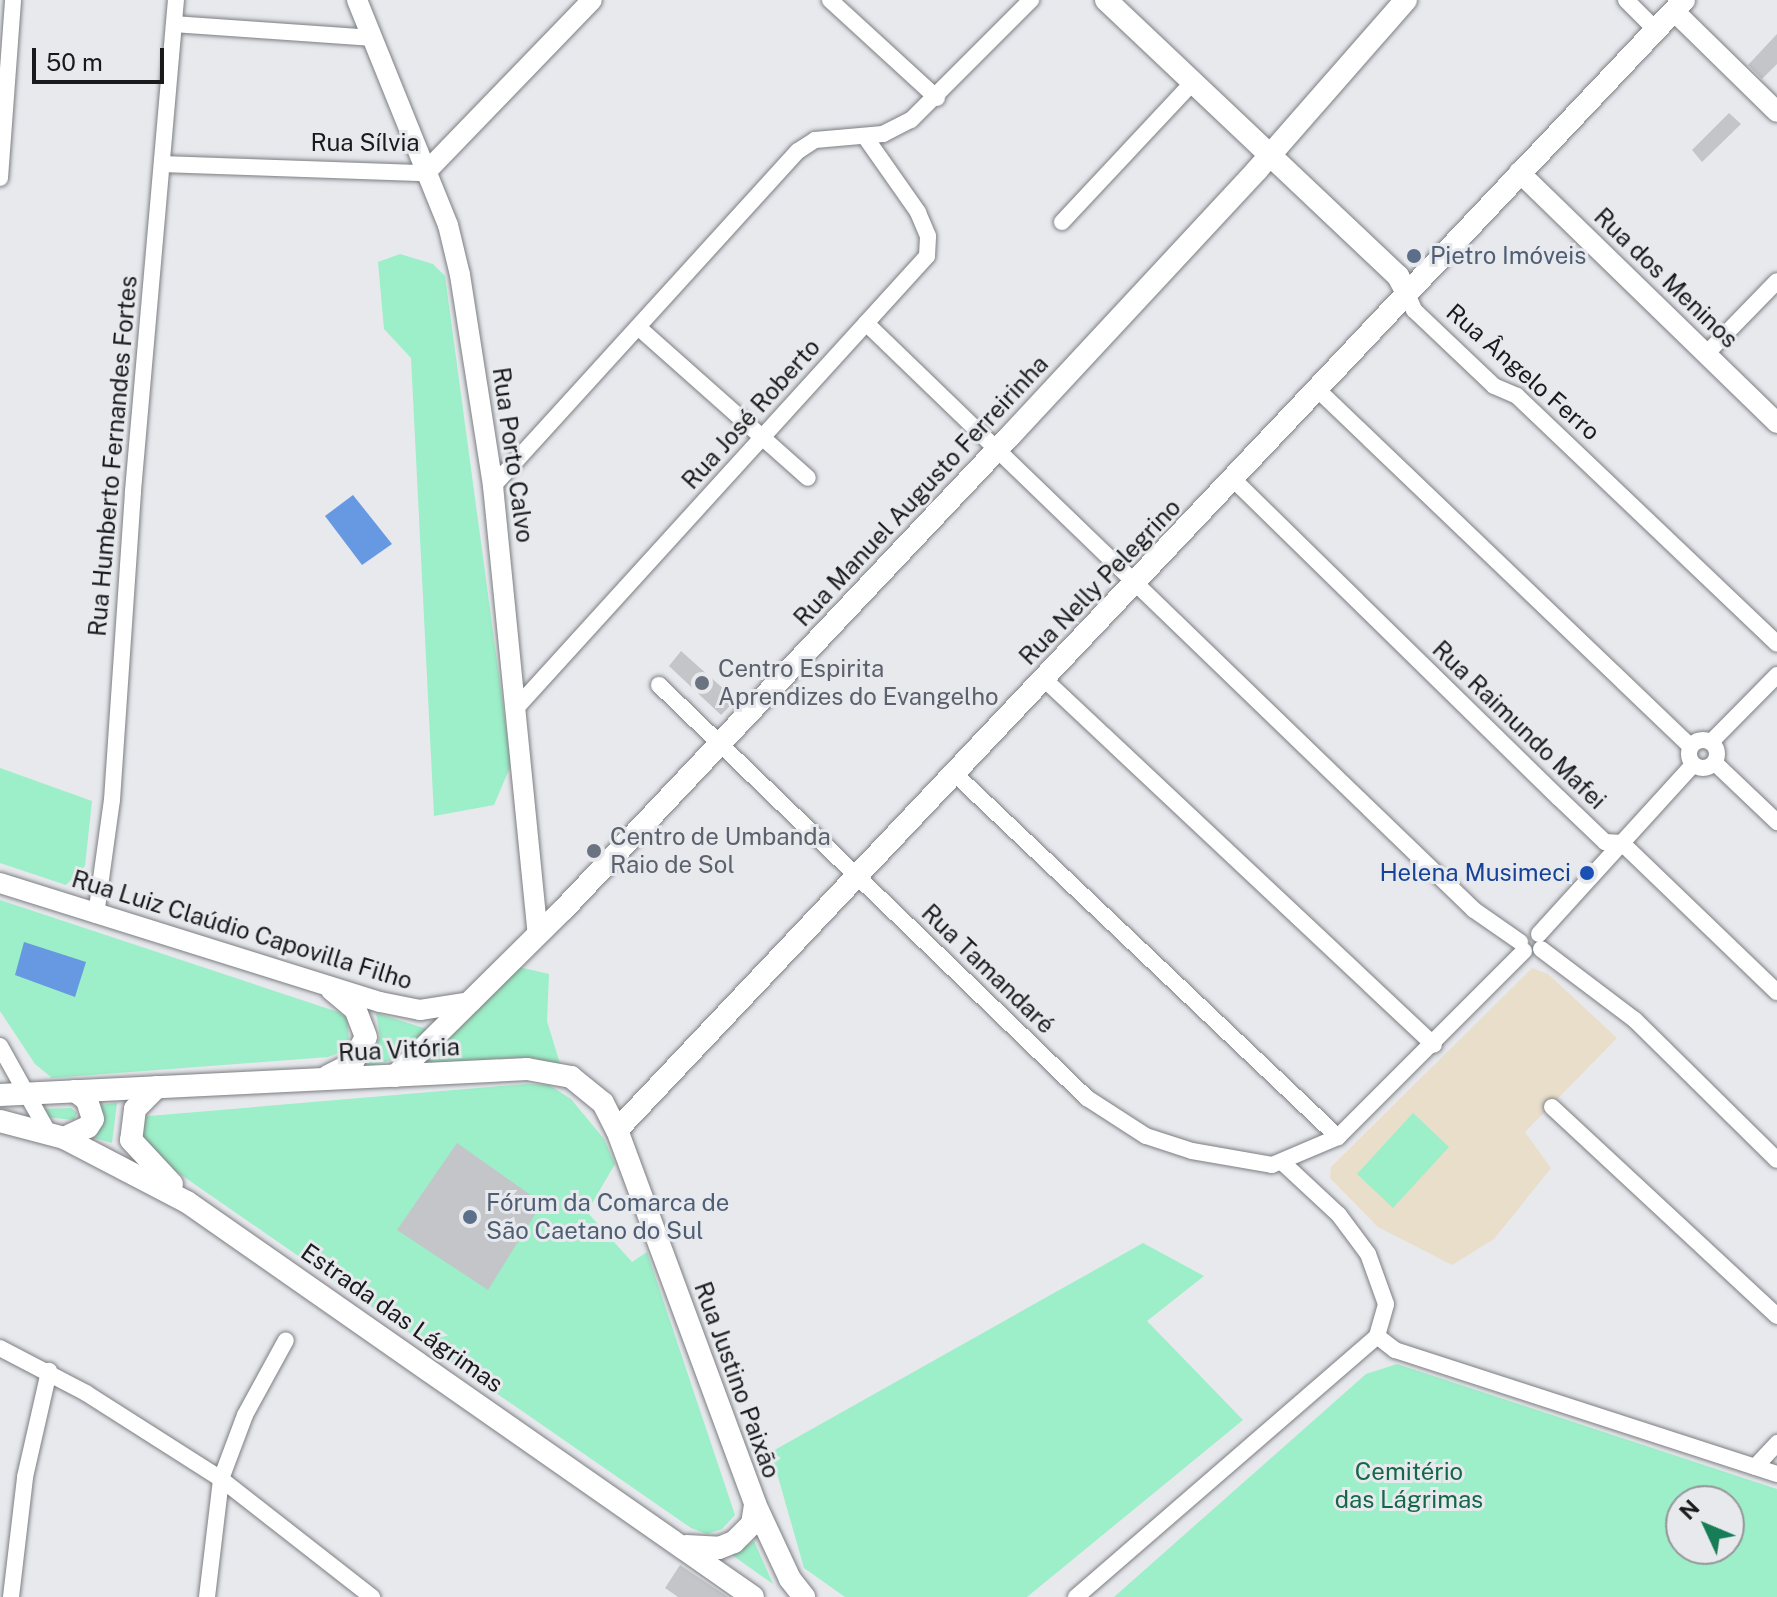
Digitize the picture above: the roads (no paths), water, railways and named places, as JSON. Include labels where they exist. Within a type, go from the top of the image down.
[{"type":"main road","name":"Rua Ângelo Ferro","points":[[1106,0],[1398,276],[1406,291]]},
{"type":"main road","name":"Rua Manuel Augusto Ferreirinha","points":[[395,1076],[538,934],[720,742],[1268,155],[1406,0]]},
{"type":"main road","name":"Rua Nelly Pelegrino","points":[[617,1130],[1233,479],[1406,291],[1679,6]]},
{"type":"main road","points":[[314,1080],[352,1064],[366,1037],[355,1009],[332,990]]},
{"type":"main road","name":"Rua Vitória","points":[[157,1087],[551,1072],[589,1090],[617,1130]]},
{"type":"main road","points":[[0,1095],[157,1087]]},
{"type":"main road","points":[[157,1087],[135,1109],[131,1140],[187,1202]]},
{"type":"main road","points":[[56,1135],[81,1132],[93,1119],[87,1100],[75,1091]]},
{"type":"main road","name":"Estrada das Lágrimas","points":[[0,1121],[56,1135],[187,1202],[685,1546],[734,1592],[753,1597]]},
{"type":"main road","name":"Rua Justino Paixão","points":[[617,1130],[755,1504],[790,1579],[804,1597]]},
{"type":"main road","points":[[685,1546],[719,1548],[734,1542],[752,1524],[755,1504]]},
{"type":"street","points":[[0,178],[5,40],[13,0]]},
{"type":"street","name":"Rua Humberto Fernandes Fortes","points":[[96,915],[112,800],[176,0]]},
{"type":"street","name":"Rua Porto Calvo","points":[[357,0],[448,225],[460,275],[493,486],[518,706],[538,934]]},
{"type":"street","name":"Rua Sílvia","points":[[162,164],[425,173],[592,0]]},
{"type":"street","points":[[830,0],[937,98]]},
{"type":"street","points":[[493,486],[798,151],[815,140],[866,138],[911,120],[937,98],[1031,0]]},
{"type":"street","points":[[1626,0],[1655,29]]},
{"type":"street","points":[[1679,6],[1777,112]]},
{"type":"street","points":[[174,24],[373,38]]},
{"type":"street","points":[[1062,222],[1193,82]]},
{"type":"street","name":"Rua José Roberto","points":[[518,706],[915,273],[929,246],[918,212],[866,138]]},
{"type":"street","name":"Rua dos Meninos","points":[[1519,172],[1777,423]]},
{"type":"street","points":[[1707,353],[1777,281]]},
{"type":"street","name":"Rua Ângelo Ferro","points":[[1406,291],[1414,310],[1494,386],[1517,396],[1777,644]]},
{"type":"street","points":[[866,323],[1137,581],[1474,910],[1522,947],[1525,933],[1540,941],[1635,1020],[1777,1160]]},
{"type":"street","points":[[638,327],[808,478]]},
{"type":"street","points":[[1317,389],[1690,746],[1693,765]]},
{"type":"street","name":"Rua Raimundo Mafei","points":[[1233,479],[1605,842],[1622,843],[1777,992]]},
{"type":"street","points":[[1711,742],[1777,675]]},
{"type":"street","points":[[1043,678],[1434,1045]]},
{"type":"street","name":"Rua Tamandaré","points":[[659,685],[1113,1119],[1192,1151],[1242,1162],[1282,1162],[1338,1137],[1434,1045],[1522,947]]},
{"type":"street","points":[[1690,746],[1703,739],[1711,742],[1717,754],[1715,763]]},
{"type":"street","points":[[1693,765],[1702,769],[1715,763]]},
{"type":"street","points":[[1715,763],[1777,822]]},
{"type":"street","points":[[1540,941],[1622,843],[1693,765]]},
{"type":"street","points":[[954,773],[1338,1137]]},
{"type":"street","name":"Rua Luiz Claúdio Capovilla Filho","points":[[0,883],[332,990],[420,1010],[471,1002]]},
{"type":"street","points":[[0,1046],[56,1135]]},
{"type":"street","points":[[1552,1107],[1777,1316]]},
{"type":"street","points":[[1076,1597],[1377,1336],[1386,1304],[1368,1254],[1339,1215],[1282,1162]]},
{"type":"street","points":[[1377,1336],[1395,1350],[1777,1474]]},
{"type":"street","points":[[207,1597],[221,1479],[245,1415],[286,1340]]},
{"type":"street","points":[[0,1348],[49,1371],[221,1479],[372,1597]]},
{"type":"street","points":[[11,1597],[25,1477],[49,1371]]},
{"type":"street","points":[[1755,1467],[1777,1443]]},
{"type":"water","points":[[353,495],[392,544],[362,565],[325,516]]},
{"type":"water","points":[[24,942],[86,962],[75,997],[15,975]]},
{"type":"place","name":"Pietro Imóveis","points":[[1414,256]]},
{"type":"place","name":"Centro Espirita Aprendizes do Evangelho","points":[[702,683]]},
{"type":"place","name":"Centro de Umbanda Raio de Sol","points":[[594,851]]},
{"type":"place","name":"Helena Musimeci","points":[[1587,873]]},
{"type":"place","name":"Fórum da Comarca de São Caetano do Sul","points":[[470,1217]]},
{"type":"park label","name":"Cemitério das Lágrimas","points":[[1409,1486]]}]
